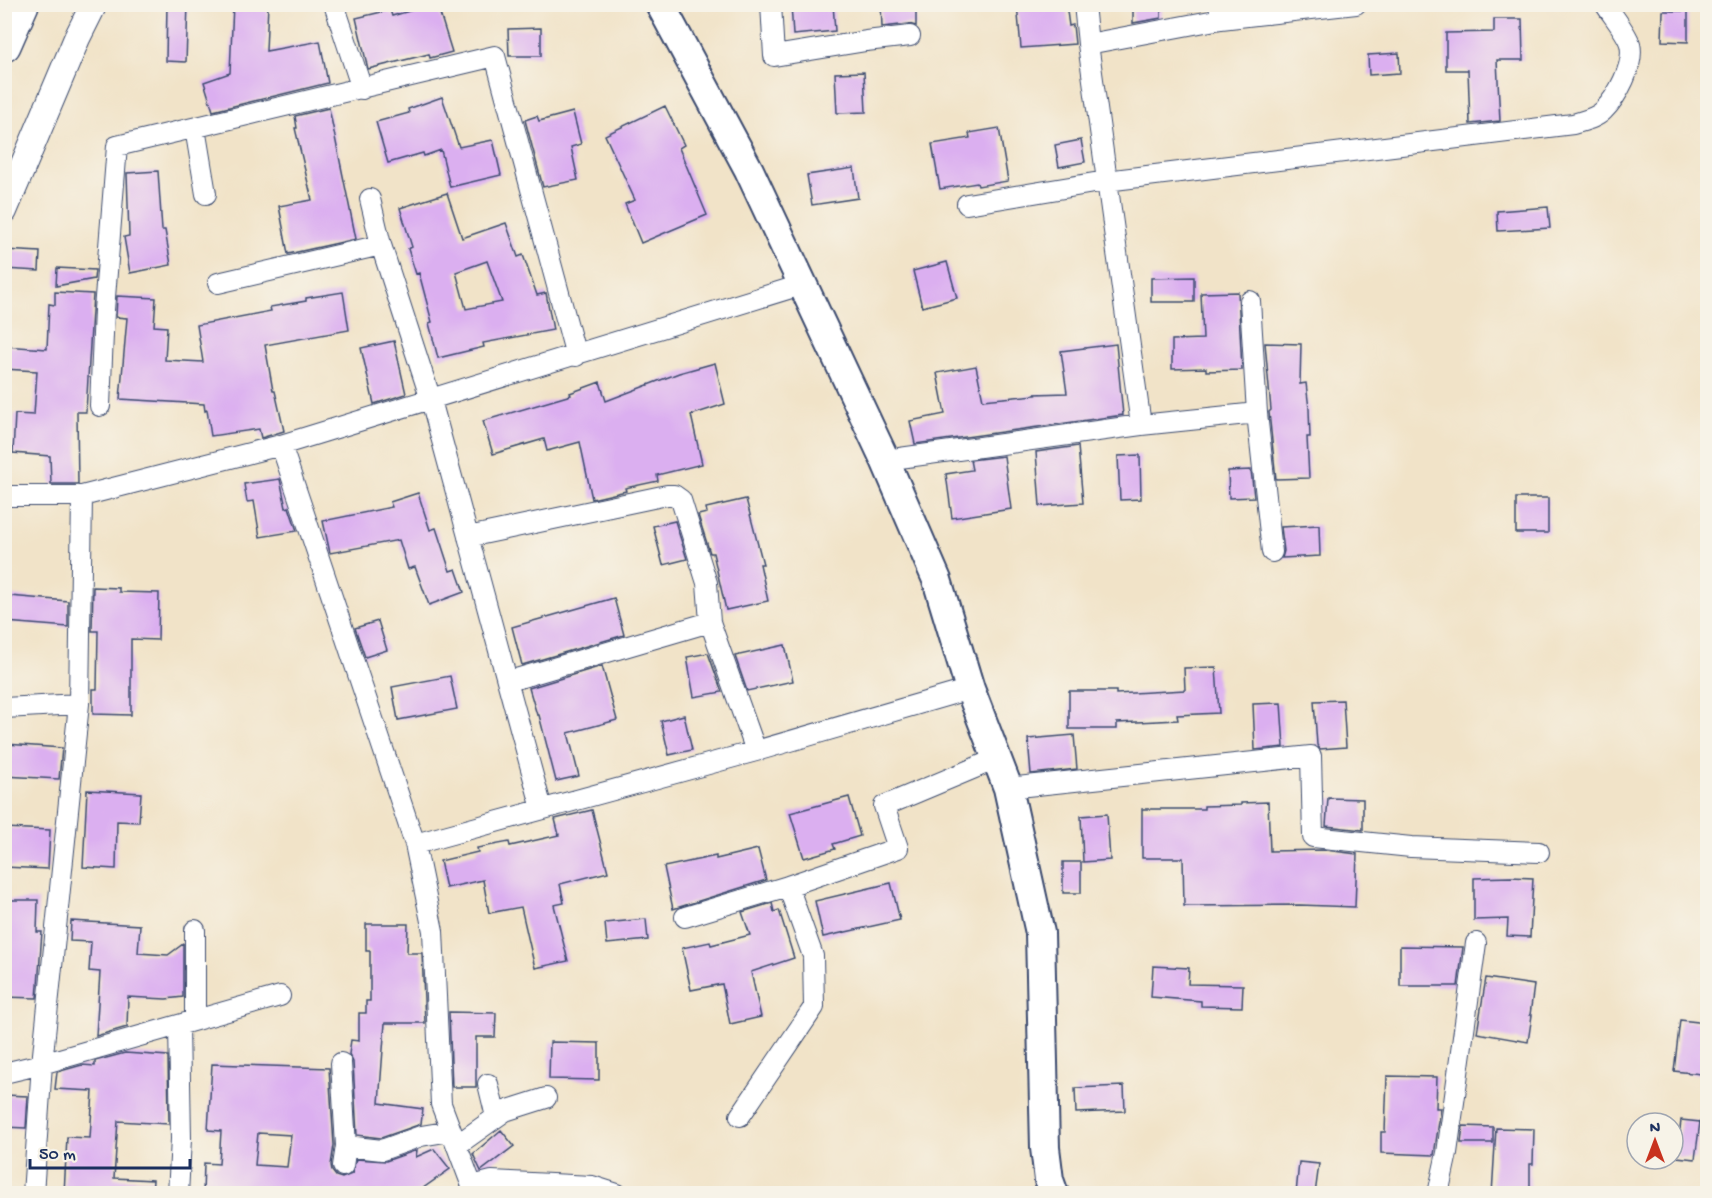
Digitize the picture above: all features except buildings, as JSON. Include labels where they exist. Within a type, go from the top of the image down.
[{"type":"main road","points":[[660,4],[749,170],[885,460],[937,580],[970,688],[1008,788],[1040,933],[1045,1148],[1049,1180],[1054,1194]]},
{"type":"street","points":[[4,212],[77,38],[94,4]]},
{"type":"street","points":[[334,4],[362,89]]},
{"type":"street","points":[[771,4],[774,56],[910,36]]},
{"type":"street","points":[[1084,4],[1106,181],[1141,425]]},
{"type":"street","points":[[967,204],[1106,181],[1573,124],[1602,112],[1627,75],[1630,43],[1605,4]]},
{"type":"street","points":[[1088,44],[1220,11],[1355,5]]},
{"type":"street","points":[[100,406],[104,310],[117,146],[495,56],[576,356]]},
{"type":"street","points":[[195,128],[206,194]]},
{"type":"street","points":[[370,199],[381,245],[431,400],[542,809]]},
{"type":"street","points":[[218,283],[381,245]]},
{"type":"street","points":[[4,496],[81,496],[281,446],[801,285]]},
{"type":"street","points":[[1250,301],[1257,412],[1272,552]]},
{"type":"street","points":[[885,460],[1141,425],[1257,412]]},
{"type":"street","points":[[281,446],[415,844],[433,931],[441,1104],[472,1190],[492,1181],[592,1186],[617,1194]]},
{"type":"street","points":[[468,537],[667,495],[674,495],[681,500],[707,583],[710,622],[756,751]]},
{"type":"street","points":[[33,1194],[42,1064],[79,704],[81,496]]},
{"type":"street","points":[[509,681],[710,622]]},
{"type":"street","points":[[415,844],[756,751],[970,688]]},
{"type":"street","points":[[4,708],[79,704]]},
{"type":"street","points":[[1008,788],[1311,756],[1313,837],[1411,847],[1539,852]]},
{"type":"street","points":[[685,917],[788,886],[898,848],[884,806],[996,759]]},
{"type":"street","points":[[740,1116],[814,1007],[813,956],[788,886]]},
{"type":"street","points":[[178,1194],[187,1022],[195,930]]},
{"type":"street","points":[[1438,1194],[1447,1153],[1476,943]]},
{"type":"street","points":[[4,1073],[280,996]]},
{"type":"street","points":[[341,1063],[346,1146],[343,1166]]},
{"type":"street","points":[[488,1084],[496,1117]]},
{"type":"street","points":[[346,1146],[382,1149],[421,1136],[454,1138],[505,1111],[546,1098]]}]
